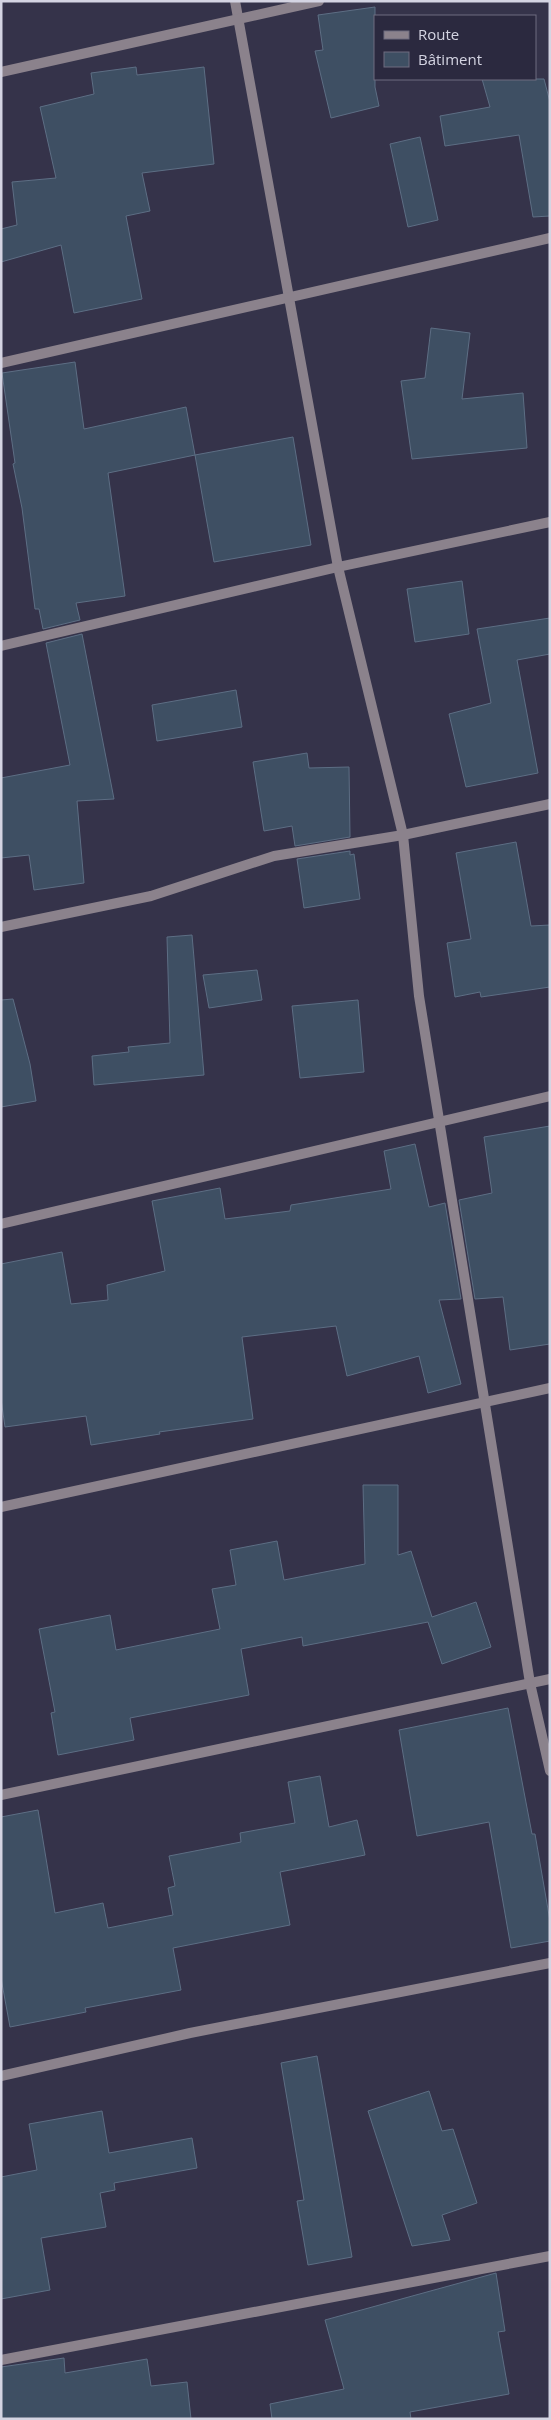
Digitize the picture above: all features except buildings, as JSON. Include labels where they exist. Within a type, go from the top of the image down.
[{"type":"street","points":[[235,1],[338,567],[403,835],[418,996],[530,1683],[550,1771]]},
{"type":"street","points":[[1,72],[319,1]]},
{"type":"street","points":[[1,363],[550,238]]},
{"type":"street","points":[[1,646],[338,567],[550,522]]},
{"type":"street","points":[[1,927],[151,896],[274,856],[403,835],[550,804]]},
{"type":"street","points":[[1,1224],[550,1096]]},
{"type":"street","points":[[1,1507],[550,1388]]},
{"type":"street","points":[[1,1795],[550,1679]]},
{"type":"street","points":[[1,2076],[190,2033],[550,1963]]},
{"type":"street","points":[[1,2360],[550,2256]]}]
